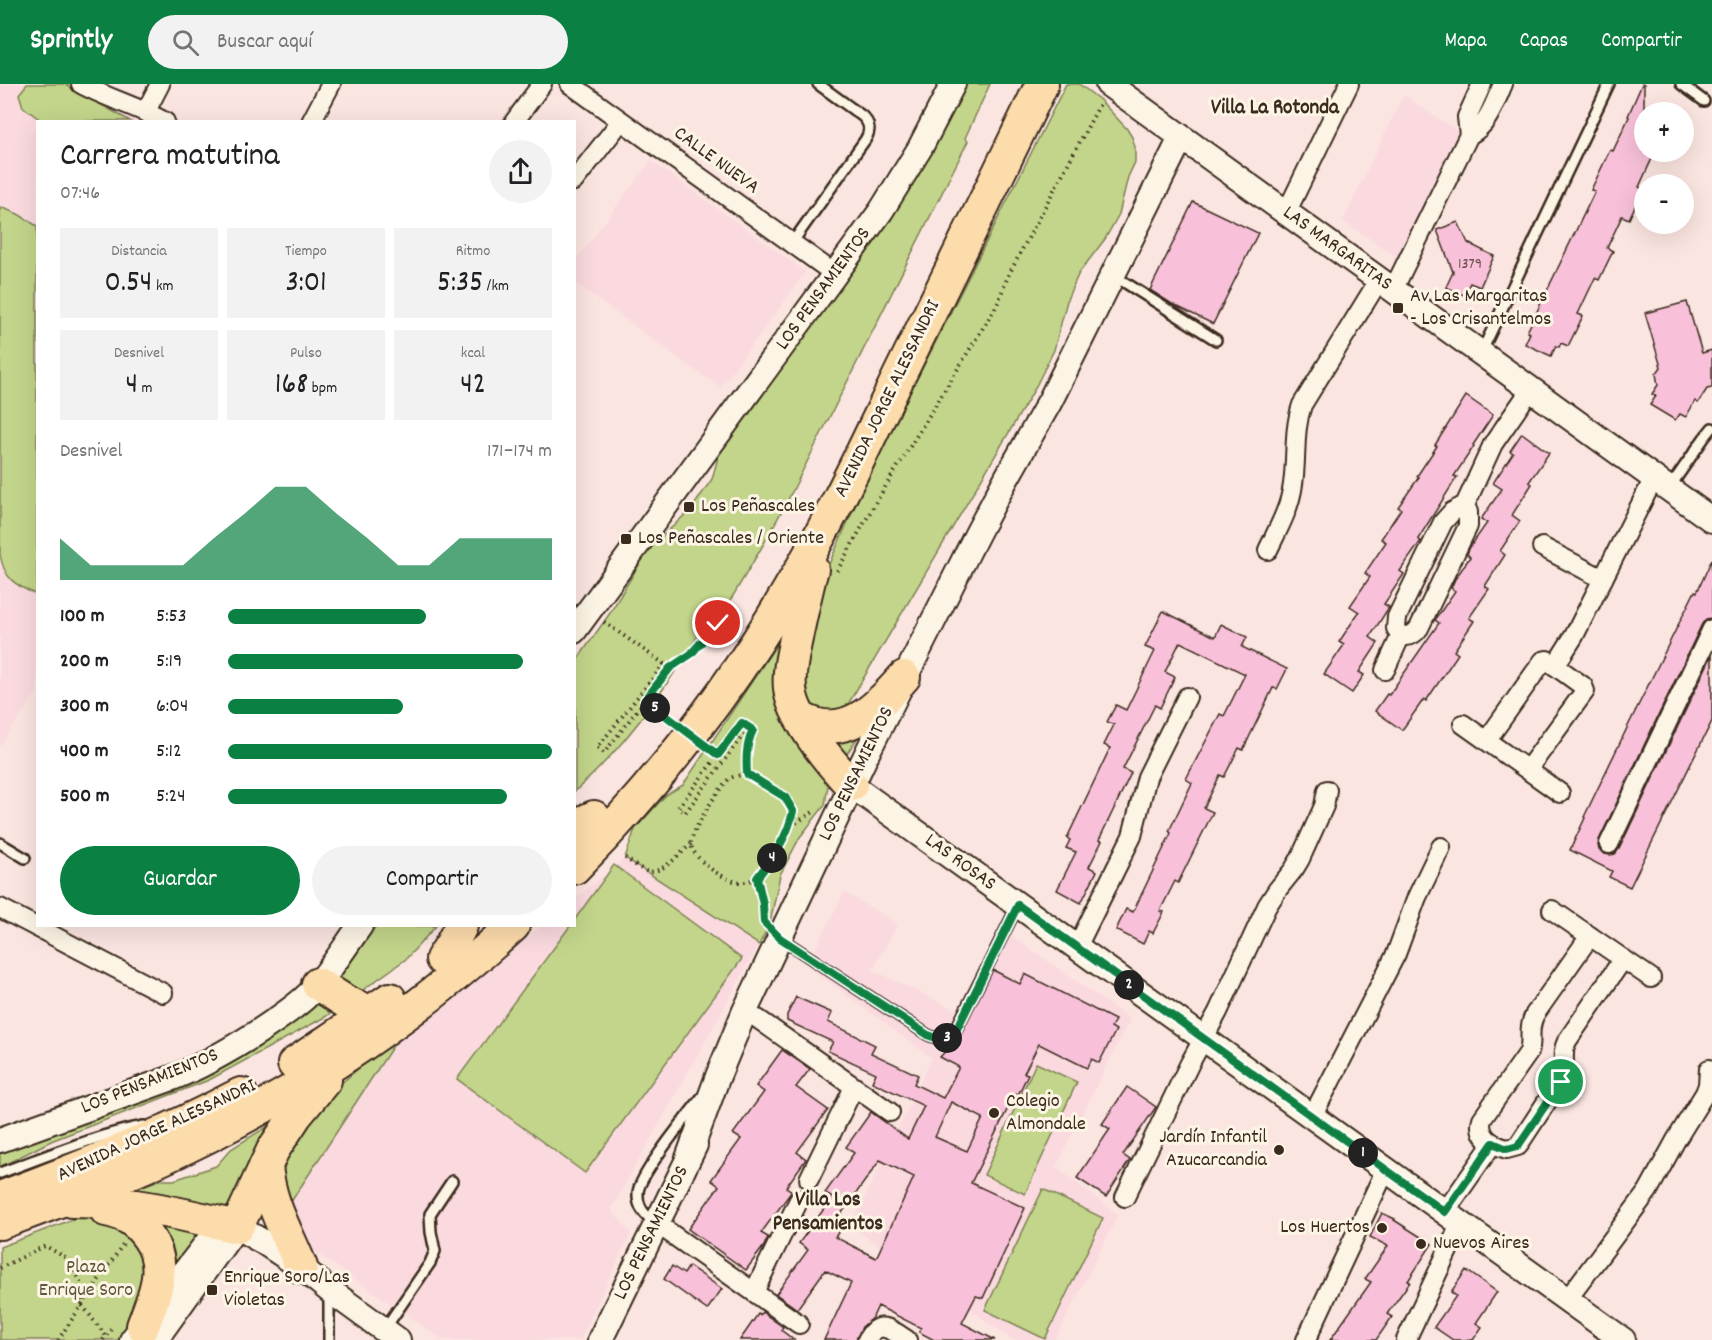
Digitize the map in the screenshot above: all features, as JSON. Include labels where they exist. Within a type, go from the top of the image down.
[{"type":"highway","name":"AVENIDA JORGE ALESSANDRI","points":[[581,826],[644,759],[694,694],[748,616],[780,564],[825,480],[1018,84]]},
{"type":"highway","name":"AVENIDA JORGE ALESSANDRI","points":[[576,866],[651,784],[709,710],[792,585],[820,536],[1042,84]]},
{"type":"highway","points":[[820,536],[792,659],[790,688],[792,701],[819,746],[857,789]]},
{"type":"highway","points":[[801,718],[811,724],[826,727],[847,724],[868,713],[904,677]]},
{"type":"highway","points":[[442,959],[460,927]]},
{"type":"highway","name":"AVENIDA JORGE ALESSANDRI","points":[[0,1198],[106,1157],[203,1114],[286,1069],[372,1013],[481,927]]},
{"type":"highway","name":"AVENIDA JORGE ALESSANDRI","points":[[0,1223],[159,1160],[280,1098],[354,1052],[401,1018],[512,927]]},
{"type":"highway","points":[[318,984],[346,1002],[372,1013]]},
{"type":"highway","points":[[61,1200],[123,1204],[183,1214],[237,1227],[273,1150],[296,1115],[354,1052]]},
{"type":"highway","points":[[266,1165],[268,1186],[275,1210],[289,1236],[301,1267]]},
{"type":"highway","points":[[61,1200],[120,1213],[131,1218],[153,1245],[159,1263],[159,1275],[154,1296],[137,1332]]},
{"type":"main road","name":"LOS PENSAMIENTOS","points":[[579,622],[881,211],[904,175],[953,84]]},
{"type":"main road","name":"LAS MARGARITAS","points":[[1110,85],[1712,519]]},
{"type":"main road","name":"LOS PENSAMIENTOS","points":[[688,1158],[717,1076],[744,1013],[786,941],[857,789],[904,677],[1006,479],[1050,401],[1181,138]]},
{"type":"main road","name":"LOS PENSAMIENTOS","points":[[857,789],[1029,456],[1050,401]]},
{"type":"main road","name":"LAS ROSAS","points":[[857,789],[1623,1340]]},
{"type":"main road","name":"LOS PENSAMIENTOS","points":[[0,1140],[198,1068],[218,1057],[303,1000],[318,984],[359,927]]},
{"type":"main road","name":"LOS PENSAMIENTOS","points":[[600,1340],[758,1019],[786,941]]},
{"type":"main road","points":[[137,1332],[210,1239],[227,1229],[237,1227],[301,1267],[391,1335]]},
{"type":"street","points":[[81,84],[102,89],[162,120]]},
{"type":"street","points":[[146,111],[160,84]]},
{"type":"street","points":[[312,120],[331,84]]},
{"type":"street","points":[[515,120],[542,84]]},
{"type":"street","name":"CALLE NUEVA","points":[[570,84],[835,274]]},
{"type":"street","points":[[1286,213],[1349,84]]},
{"type":"street","points":[[1469,135],[1467,117],[1482,84]]},
{"type":"street","points":[[1268,550],[1291,495],[1296,430],[1302,405],[1386,285],[1469,135],[1479,129],[1486,120],[1503,84]]},
{"type":"street","points":[[576,179],[621,121]]},
{"type":"street","points":[[1465,505],[1469,519],[1468,526],[1419,628],[1411,635],[1401,635],[1396,628],[1396,617],[1443,522],[1452,512],[1465,505],[1493,444],[1531,389]]},
{"type":"street","points":[[1555,666],[1574,636],[1603,579],[1661,483]]},
{"type":"street","points":[[1542,547],[1603,579]]},
{"type":"street","points":[[1609,844],[1712,629]]},
{"type":"street","points":[[1385,670],[1401,635]]},
{"type":"street","points":[[1487,740],[1543,661],[1547,660],[1583,686],[1585,691],[1528,770]]},
{"type":"street","points":[[1077,947],[1132,836],[1147,777],[1187,697]]},
{"type":"street","points":[[1463,724],[1560,793]]},
{"type":"street","points":[[1125,1197],[1218,1012],[1267,906],[1300,859],[1324,806],[1327,790]]},
{"type":"street","points":[[1312,1117],[1396,954],[1417,897],[1441,847]]},
{"type":"street","points":[[0,908],[36,927]]},
{"type":"street","points":[[1552,910],[1651,978]]},
{"type":"street","points":[[36,927],[163,993]]},
{"type":"street","points":[[1590,936],[1535,1014],[1530,1026],[1528,1052],[1482,1119],[1481,1130],[1493,1143],[1513,1149],[1521,1141],[1563,1077],[1565,1068],[1563,1051],[1567,1041],[1623,959]]},
{"type":"street","points":[[758,1019],[890,1112]]},
{"type":"street","points":[[1567,1300],[1648,1191],[1705,1093],[1709,1069]]},
{"type":"street","points":[[809,1179],[854,1087]]},
{"type":"street","points":[[1406,1340],[1453,1218],[1493,1143]]},
{"type":"street","points":[[1306,1340],[1386,1170]]},
{"type":"street","points":[[754,1292],[799,1200]]},
{"type":"street","points":[[656,1223],[799,1324]]},
{"type":"street","points":[[867,1340],[872,1331],[885,1327],[904,1339]]},
{"type":"lane","points":[[792,243],[865,140],[869,131],[867,120],[818,84]]},
{"type":"lane","points":[[1480,353],[1609,84]]},
{"type":"lane","points":[[1681,84],[1704,101]]},
{"type":"lane","points":[[1113,275],[1216,340]]},
{"type":"lane","points":[[1661,483],[1712,428]]},
{"type":"lane","points":[[0,843],[25,858]]},
{"type":"lane","points":[[786,941],[928,1035],[939,1039],[951,1035],[958,1026],[1018,905]]},
{"type":"lane","points":[[656,1223],[640,1208],[638,1195],[640,1183],[717,1076]]},
{"type":"lane","points":[[0,1173],[127,1129],[203,1114]]},
{"type":"lane","points":[[391,1335],[435,1251],[430,1214],[452,1181]]},
{"type":"lane","points":[[328,1339],[329,1290]]},
{"type":"path","points":[[832,580],[876,502],[997,305],[1008,276],[1110,85]]},
{"type":"path","points":[[664,664],[597,748],[604,753],[670,668],[691,654],[718,623],[720,616]]},
{"type":"path","points":[[579,622],[670,668]]},
{"type":"path","points":[[645,700],[718,755]]},
{"type":"path","points":[[747,774],[746,753],[753,730],[749,727],[742,723],[678,808],[685,813],[749,727]]},
{"type":"path","points":[[747,774],[785,797],[793,811],[790,827],[775,854],[757,878],[743,883],[733,881],[710,868],[698,858],[691,844],[694,830],[711,803],[728,780],[737,776],[747,774]]},
{"type":"path","points":[[624,858],[647,872],[655,872],[691,844]]},
{"type":"path","points":[[757,878],[763,904],[764,922],[786,941]]},
{"type":"path","points":[[58,1340],[124,1244]]},
{"type":"path","points":[[0,1268],[45,1246],[71,1262],[80,1282],[82,1305],[104,1338],[137,1332]]},
{"type":"shaded area","points":[[0,84],[81,84],[148,120],[36,120],[36,693],[0,746]]},
{"type":"shaded area","points":[[1403,95],[1460,133],[1398,258],[1343,221]]},
{"type":"shaded area","points":[[651,161],[806,272],[720,388],[576,284],[576,260]]},
{"type":"shaded area","points":[[625,858],[759,945],[611,1210],[631,1233],[580,1340],[443,1340],[295,1238],[283,1214],[398,1038],[541,927],[576,927],[576,898]]},
{"type":"shaded area","name":"Colegio Almondale","points":[[844,892],[898,924],[873,970],[968,1016],[1011,935],[1130,1019],[1056,1167],[1118,1215],[1055,1340],[1013,1340],[851,1226],[932,1058],[807,966]]},
{"type":"green space","points":[[27,84],[65,84],[128,120],[41,120],[23,107],[19,94]]},
{"type":"green space","points":[[966,84],[990,84],[965,138],[968,141],[790,496],[762,547],[724,611],[716,607],[635,728],[576,790],[576,662],[610,613],[647,551],[693,507],[712,479],[720,450],[793,348],[862,260],[916,179]]},
{"type":"green space","points":[[1066,84],[1079,84],[1100,100],[1132,137],[1135,162],[1128,177],[1119,214],[1105,239],[1079,273],[1068,297],[1054,350],[1034,390],[847,706],[841,711],[823,717],[798,694],[817,592],[874,464]]},
{"type":"green space","points":[[0,207],[18,214],[36,225],[36,595],[12,580],[4,570],[0,554]]},
{"type":"green space","points":[[779,641],[775,685],[825,772],[828,785],[825,805],[800,837],[780,875],[770,923],[759,945],[625,858],[635,829],[666,795],[683,785]]},
{"type":"green space","points":[[859,734],[858,737],[842,761],[828,738]]},
{"type":"green space","points":[[614,865],[742,959],[585,1173],[457,1079],[569,927],[576,927],[576,918]]},
{"type":"green space","points":[[375,927],[435,927],[406,959],[325,1017],[209,1080],[51,1141],[0,1167],[0,1150],[221,1064],[325,998]]},
{"type":"green space","points":[[398,1038],[283,1214],[278,1189],[284,1144],[309,1111]]},
{"type":"green space","points":[[1036,1063],[1077,1082],[1025,1194],[984,1175]]},
{"type":"green space","points":[[289,1113],[236,1212],[125,1194],[159,1180],[174,1180],[216,1166],[231,1149]]},
{"type":"green space","points":[[1043,1189],[1103,1218],[1045,1339],[985,1310]]},
{"type":"green space","points":[[139,1210],[197,1230],[197,1237],[176,1274]]},
{"type":"green space","name":"Plaza Enrique Soro","points":[[104,1215],[119,1219],[152,1267],[129,1326],[119,1340],[0,1340],[0,1247],[76,1218]]},
{"type":"building","points":[[1642,84],[1644,84],[1644,102],[1634,102]]},
{"type":"building","points":[[1634,102],[1634,162],[1650,162],[1645,174],[1634,174],[1634,208],[1629,219],[1622,216],[1607,248],[1613,251],[1599,280],[1595,278],[1578,314],[1583,316],[1568,346],[1561,343],[1559,347],[1556,346],[1551,356],[1525,344],[1530,333],[1527,332],[1595,191],[1591,190],[1610,150],[1613,151]]},
{"type":"building","points":[[1193,202],[1258,233],[1213,324],[1172,304],[1150,290]]},
{"type":"building","points":[[1458,222],[1468,243],[1494,256],[1480,287],[1470,283],[1464,295],[1446,287],[1453,272],[1437,230]]},
{"type":"building","points":[[1687,302],[1702,353],[1712,350],[1712,388],[1707,389],[1698,403],[1695,401],[1686,417],[1680,414],[1675,420],[1650,405],[1656,396],[1652,394],[1658,385],[1656,374],[1661,367],[1645,313]]},
{"type":"building","points":[[1466,396],[1493,415],[1454,476],[1457,477],[1418,539],[1421,541],[1400,571],[1404,574],[1384,604],[1389,607],[1370,637],[1378,643],[1359,672],[1364,675],[1352,693],[1324,674],[1344,645],[1339,642],[1359,612],[1350,606],[1370,577],[1365,573],[1386,542],[1381,539],[1401,509],[1398,507],[1419,477],[1417,476]]},
{"type":"building","points":[[1522,433],[1549,453],[1529,482],[1532,484],[1512,515],[1520,521],[1500,551],[1505,555],[1485,586],[1489,589],[1469,618],[1474,621],[1454,651],[1458,654],[1426,701],[1424,699],[1402,730],[1375,711],[1387,694],[1389,695],[1439,623],[1435,620],[1455,591],[1451,588],[1470,557],[1467,554],[1470,547],[1487,523],[1481,519],[1502,489],[1493,483],[1513,453],[1510,451]]},
{"type":"building","points":[[1712,559],[1712,618],[1706,619],[1702,624],[1599,840],[1599,850],[1605,854],[1615,854],[1619,849],[1712,655],[1712,721],[1630,887],[1609,877],[1612,871],[1570,850],[1627,728]]},
{"type":"building","points":[[1163,611],[1215,637],[1221,624],[1247,637],[1242,647],[1287,669],[1277,689],[1273,688],[1243,750],[1239,748],[1224,777],[1220,775],[1204,808],[1213,812],[1178,883],[1175,881],[1160,911],[1164,912],[1153,933],[1149,931],[1143,944],[1116,930],[1126,909],[1133,912],[1192,783],[1186,779],[1220,714],[1224,716],[1245,674],[1180,642],[1165,672],[1175,677],[1160,708],[1155,705],[1123,769],[1131,773],[1099,840],[1102,841],[1089,867],[1097,871],[1081,903],[1057,890],[1076,852],[1066,848],[1070,840],[1067,838],[1110,748],[1104,745],[1114,725],[1107,722],[1116,705],[1126,710],[1155,651],[1145,647]]},
{"type":"building","points":[[993,970],[1020,984],[1025,974],[1115,1020],[1111,1027],[1116,1030],[1099,1063],[1092,1059],[1087,1068],[1039,1044],[1024,1073],[1028,1074],[1018,1095],[1015,1094],[971,1183],[1025,1208],[983,1298],[976,1296],[962,1323],[995,1340],[934,1340],[919,1332],[921,1328],[878,1306],[872,1319],[862,1327],[856,1340],[824,1340],[851,1283],[825,1270],[797,1309],[776,1294],[808,1250],[799,1243],[832,1198],[825,1193],[854,1153],[846,1147],[871,1112],[908,1139],[924,1106],[872,1082],[876,1073],[828,1051],[833,1042],[787,1021],[787,1015],[796,997],[832,1013],[828,1022],[875,1045],[871,1053],[918,1075],[914,1084],[943,1098],[959,1067],[940,1057],[961,1034]],"holes":[[[951,1102],[983,1118],[967,1151],[935,1137]],[[880,1160],[914,1177],[876,1258],[835,1237],[843,1226],[836,1221]]]},
{"type":"building","points":[[782,1050],[810,1069],[796,1087],[828,1110],[797,1152],[806,1159],[786,1187],[792,1191],[761,1233],[768,1237],[764,1246],[746,1270],[688,1229],[719,1186],[711,1180],[741,1139],[733,1134],[764,1092],[756,1086]]},
{"type":"building","points":[[1127,1087],[1156,1107],[1123,1155],[1130,1160],[1106,1197],[1077,1178],[1110,1129],[1102,1124]]},
{"type":"building","points":[[1382,1213],[1432,1244],[1408,1281],[1410,1282],[1387,1314],[1392,1317],[1376,1340],[1330,1340],[1371,1282],[1365,1279],[1388,1246],[1370,1237]]},
{"type":"building","points":[[672,1266],[684,1274],[689,1266],[722,1289],[707,1310],[664,1279]]},
{"type":"building","points":[[1466,1270],[1497,1292],[1476,1323],[1482,1327],[1473,1340],[1453,1340],[1434,1327],[1456,1296],[1451,1292]]},
{"type":"building","points":[[762,1312],[783,1327],[781,1330],[794,1340],[740,1340],[758,1314]]},
{"type":"place","name":"Av Las Margaritas - Los Crisantelmos","points":[[1398,308]]},
{"type":"place","name":"Los Peñascales","points":[[689,507]]},
{"type":"place","name":"Los Peñascales / Oriente","points":[[626,539]]},
{"type":"place","name":"Colegio Almondale","points":[[994,1113]]},
{"type":"place","name":"Jardín Infantil Azucarcandia","points":[[1279,1150]]},
{"type":"place","name":"Los Huertos","points":[[1382,1228]]},
{"type":"place","name":"Nuevos Aires","points":[[1421,1244]]},
{"type":"place","name":"Enrique Soro/Las Violetas","points":[[212,1290]]},
{"type":"district","name":"Villa La Rotonda","points":[[1275,109]]},
{"type":"district","name":"Villa Los Pensamientos","points":[[828,1213]]},
{"type":"route","points":[[718,623],[691,654],[670,668],[645,700],[718,755],[742,723],[753,730],[746,753],[747,774],[785,797],[793,811],[790,827],[775,854],[757,878],[763,904],[764,922],[780,938],[928,1035],[939,1039],[956,1031],[1018,905],[1445,1212],[1493,1143],[1507,1149],[1518,1146],[1561,1082]]}]
